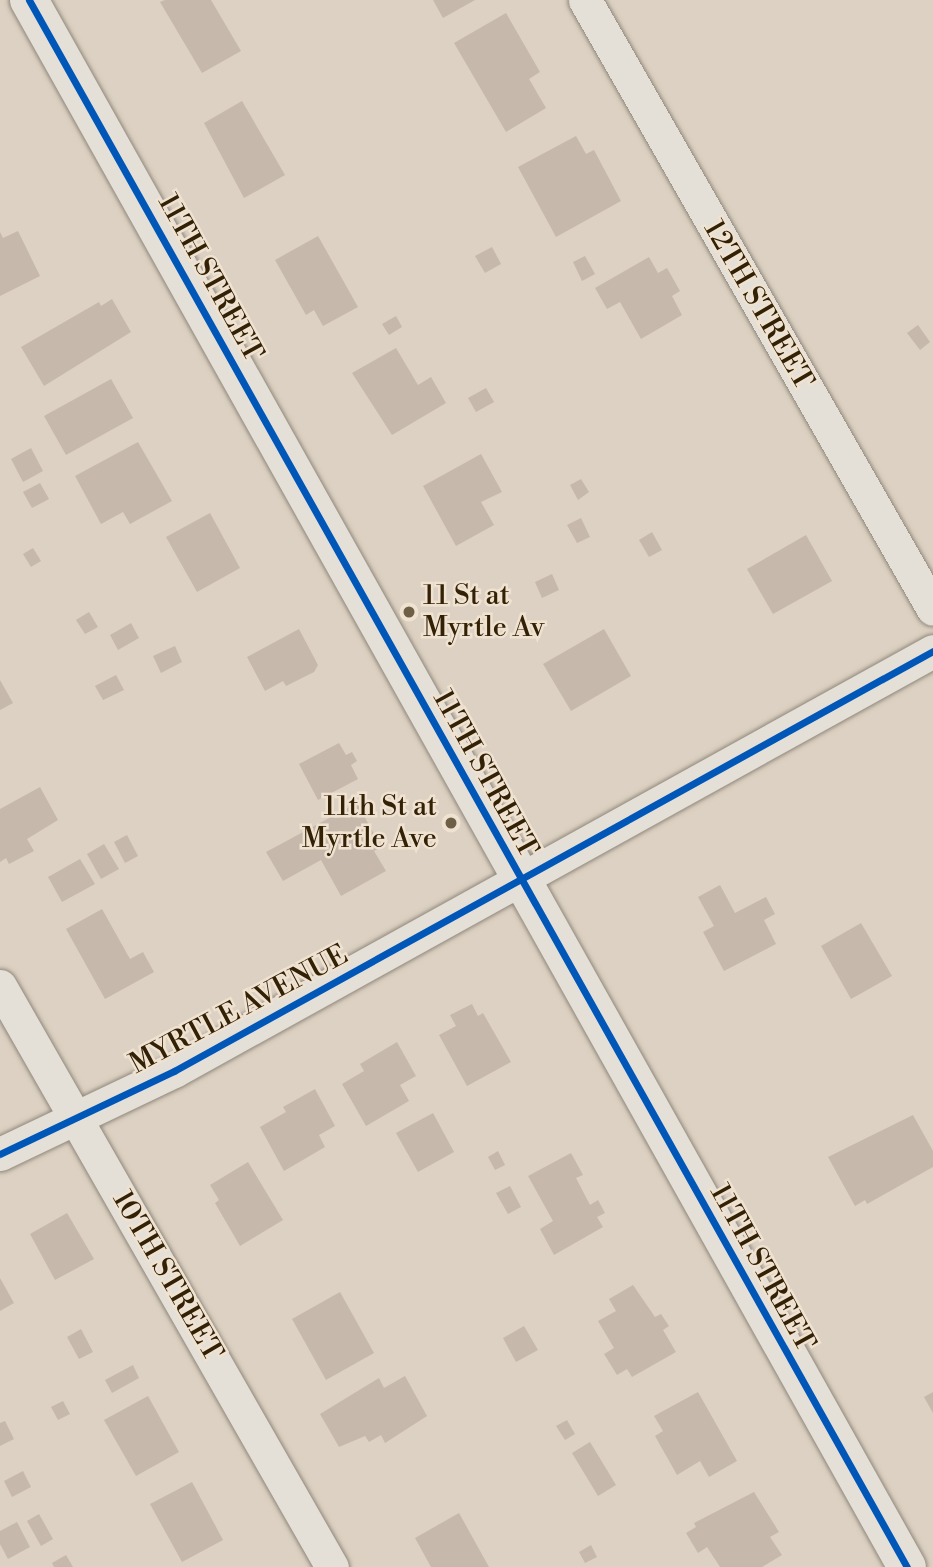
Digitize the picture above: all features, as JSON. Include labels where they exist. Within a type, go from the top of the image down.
[{"type":"main road","name":"11TH STREET","points":[[29,0],[907,1567]]},
{"type":"street","name":"12TH STREET","points":[[585,0],[933,609]]},
{"type":"street","name":"MYRTLE AVENUE","points":[[0,1154],[174,1071],[522,882],[933,651]]},
{"type":"street","name":"10TH STREET","points":[[0,986],[78,1117],[332,1567]]},
{"type":"building","points":[[211,0],[241,51],[202,73],[160,2]]},
{"type":"building","points":[[433,0],[475,0],[443,18]]},
{"type":"building","points":[[506,13],[540,72],[529,79],[546,108],[506,132],[454,43]]},
{"type":"building","points":[[242,101],[285,175],[244,198],[204,123]]},
{"type":"building","points":[[576,136],[586,154],[594,150],[621,201],[556,237],[518,167]]},
{"type":"building","points":[[18,231],[40,276],[0,296],[0,232],[3,238]]},
{"type":"building","points":[[318,236],[358,307],[323,326],[314,310],[306,315],[275,260]]},
{"type":"building","points":[[492,247],[501,264],[485,273],[475,256]]},
{"type":"building","points":[[585,256],[595,274],[582,281],[573,262]]},
{"type":"building","points":[[649,257],[658,273],[667,268],[680,291],[672,296],[682,315],[641,339],[620,302],[607,309],[595,288]]},
{"type":"building","points":[[112,299],[131,332],[44,386],[21,347],[99,302],[101,306]]},
{"type":"building","points":[[396,316],[402,327],[389,335],[382,324]]},
{"type":"building","points":[[918,325],[930,342],[920,350],[907,333]]},
{"type":"building","points":[[396,348],[418,385],[431,377],[446,403],[392,435],[352,373]]},
{"type":"building","points":[[111,379],[133,418],[66,455],[44,416]]},
{"type":"building","points":[[486,388],[494,402],[476,412],[468,398]]},
{"type":"building","points":[[138,442],[172,501],[130,524],[123,512],[101,524],[75,476]]},
{"type":"building","points":[[31,448],[43,471],[23,482],[11,459]]},
{"type":"building","points":[[481,454],[502,492],[481,502],[494,525],[456,546],[423,486]]},
{"type":"building","points":[[581,479],[589,492],[578,500],[570,485]]},
{"type":"building","points":[[40,483],[49,499],[32,508],[23,492]]},
{"type":"building","points":[[210,513],[240,568],[197,592],[166,537]]},
{"type":"building","points":[[581,518],[590,537],[577,543],[567,525]]},
{"type":"building","points":[[652,532],[662,550],[649,557],[639,540]]},
{"type":"building","points":[[806,535],[832,581],[773,614],[747,569]]},
{"type":"building","points":[[33,548],[41,561],[31,567],[23,554]]},
{"type":"building","points":[[552,574],[559,590],[542,598],[535,582]]},
{"type":"building","points":[[89,612],[98,627],[85,634],[76,620]]},
{"type":"building","points":[[131,623],[139,638],[118,650],[110,635]]},
{"type":"building","points":[[299,629],[318,665],[314,672],[286,686],[283,681],[265,691],[247,657]]},
{"type":"building","points":[[604,629],[631,676],[571,711],[543,664]]},
{"type":"building","points":[[175,646],[182,662],[161,673],[153,656]]},
{"type":"building","points":[[116,675],[124,690],[103,700],[95,686]]},
{"type":"building","points":[[0,680],[13,703],[0,710]]},
{"type":"building","points":[[339,743],[346,755],[352,752],[357,761],[351,765],[358,779],[318,800],[299,764]]},
{"type":"building","points":[[40,787],[58,820],[27,839],[34,851],[9,864],[6,858],[0,862],[0,809]]},
{"type":"building","points":[[357,803],[381,847],[374,851],[386,871],[341,896],[321,860],[283,881],[266,852]]},
{"type":"building","points":[[127,835],[138,856],[125,863],[114,842]]},
{"type":"building","points":[[104,844],[119,869],[101,879],[87,854]]},
{"type":"building","points":[[80,859],[95,884],[62,902],[48,877]]},
{"type":"building","points":[[720,885],[735,913],[766,897],[775,914],[764,920],[776,944],[724,971],[703,932],[714,926],[698,897]]},
{"type":"building","points":[[102,909],[130,959],[143,952],[154,972],[105,999],[66,929]]},
{"type":"building","points":[[861,923],[892,976],[851,999],[821,946]]},
{"type":"building","points":[[472,1004],[478,1016],[483,1013],[511,1062],[467,1086],[439,1035],[456,1026],[450,1015]]},
{"type":"building","points":[[397,1042],[416,1076],[400,1085],[409,1101],[366,1126],[342,1084],[364,1071],[360,1064]]},
{"type":"building","points":[[315,1089],[335,1126],[319,1135],[325,1147],[284,1171],[260,1127],[286,1112],[283,1107]]},
{"type":"building","points":[[433,1113],[454,1152],[418,1172],[396,1133]]},
{"type":"building","points":[[913,1115],[933,1151],[933,1167],[867,1204],[865,1200],[855,1206],[828,1157]]},
{"type":"building","points":[[498,1151],[505,1165],[495,1170],[488,1157]]},
{"type":"building","points":[[571,1153],[583,1175],[576,1178],[590,1205],[598,1200],[605,1213],[597,1217],[603,1227],[554,1255],[540,1229],[553,1221],[528,1176]]},
{"type":"building","points":[[248,1162],[283,1220],[240,1246],[215,1203],[219,1200],[210,1185]]},
{"type":"building","points":[[510,1186],[521,1207],[508,1214],[496,1193]]},
{"type":"building","points":[[67,1213],[94,1259],[55,1280],[30,1234]]},
{"type":"building","points":[[0,1278],[14,1303],[0,1311]]},
{"type":"building","points":[[633,1285],[655,1317],[661,1314],[669,1326],[663,1330],[676,1352],[632,1377],[627,1369],[617,1375],[604,1354],[614,1348],[598,1321],[616,1311],[609,1299]]},
{"type":"building","points":[[340,1292],[374,1353],[326,1380],[292,1319]]},
{"type":"building","points":[[524,1326],[538,1350],[516,1362],[503,1338]]},
{"type":"building","points":[[81,1329],[93,1352],[79,1359],[67,1337]]},
{"type":"building","points":[[133,1365],[139,1378],[112,1393],[105,1380]]},
{"type":"building","points":[[405,1376],[427,1416],[385,1443],[381,1435],[369,1442],[365,1436],[339,1447],[320,1414],[379,1378],[384,1388]]},
{"type":"building","points":[[698,1392],[737,1461],[709,1477],[700,1461],[677,1475],[655,1436],[663,1431],[654,1416]]},
{"type":"building","points":[[933,1392],[933,1413],[924,1397]]},
{"type":"building","points":[[148,1396],[179,1452],[136,1476],[104,1420]]},
{"type":"building","points":[[63,1401],[70,1414],[58,1420],[51,1407]]},
{"type":"building","points":[[567,1420],[575,1434],[565,1440],[556,1426]]},
{"type":"building","points":[[5,1421],[14,1439],[0,1446],[0,1423]]},
{"type":"building","points":[[590,1442],[616,1485],[598,1496],[572,1453]]},
{"type":"building","points":[[23,1471],[31,1487],[12,1497],[4,1481]]},
{"type":"building","points":[[192,1482],[223,1540],[182,1562],[150,1504]]},
{"type":"building","points":[[754,1492],[779,1532],[770,1537],[782,1555],[762,1567],[720,1567],[707,1547],[698,1553],[686,1533],[696,1527],[694,1523]]},
{"type":"building","points":[[459,1513],[489,1567],[431,1567],[415,1538]]},
{"type":"building","points":[[39,1514],[53,1539],[41,1546],[27,1521]]},
{"type":"building","points":[[17,1522],[30,1547],[8,1559],[0,1544],[0,1531]]},
{"type":"building","points":[[591,1545],[597,1557],[585,1563],[579,1552]]},
{"type":"building","points":[[66,1555],[73,1567],[54,1567],[52,1563]]},
{"type":"cycle path","points":[[29,0],[907,1567]]},
{"type":"cycle path","points":[[0,1154],[174,1071],[933,651]]},
{"type":"place","name":"11 St at Myrtle Av","points":[[409,612]]},
{"type":"place","name":"11th St at Myrtle Ave","points":[[451,823]]}]
